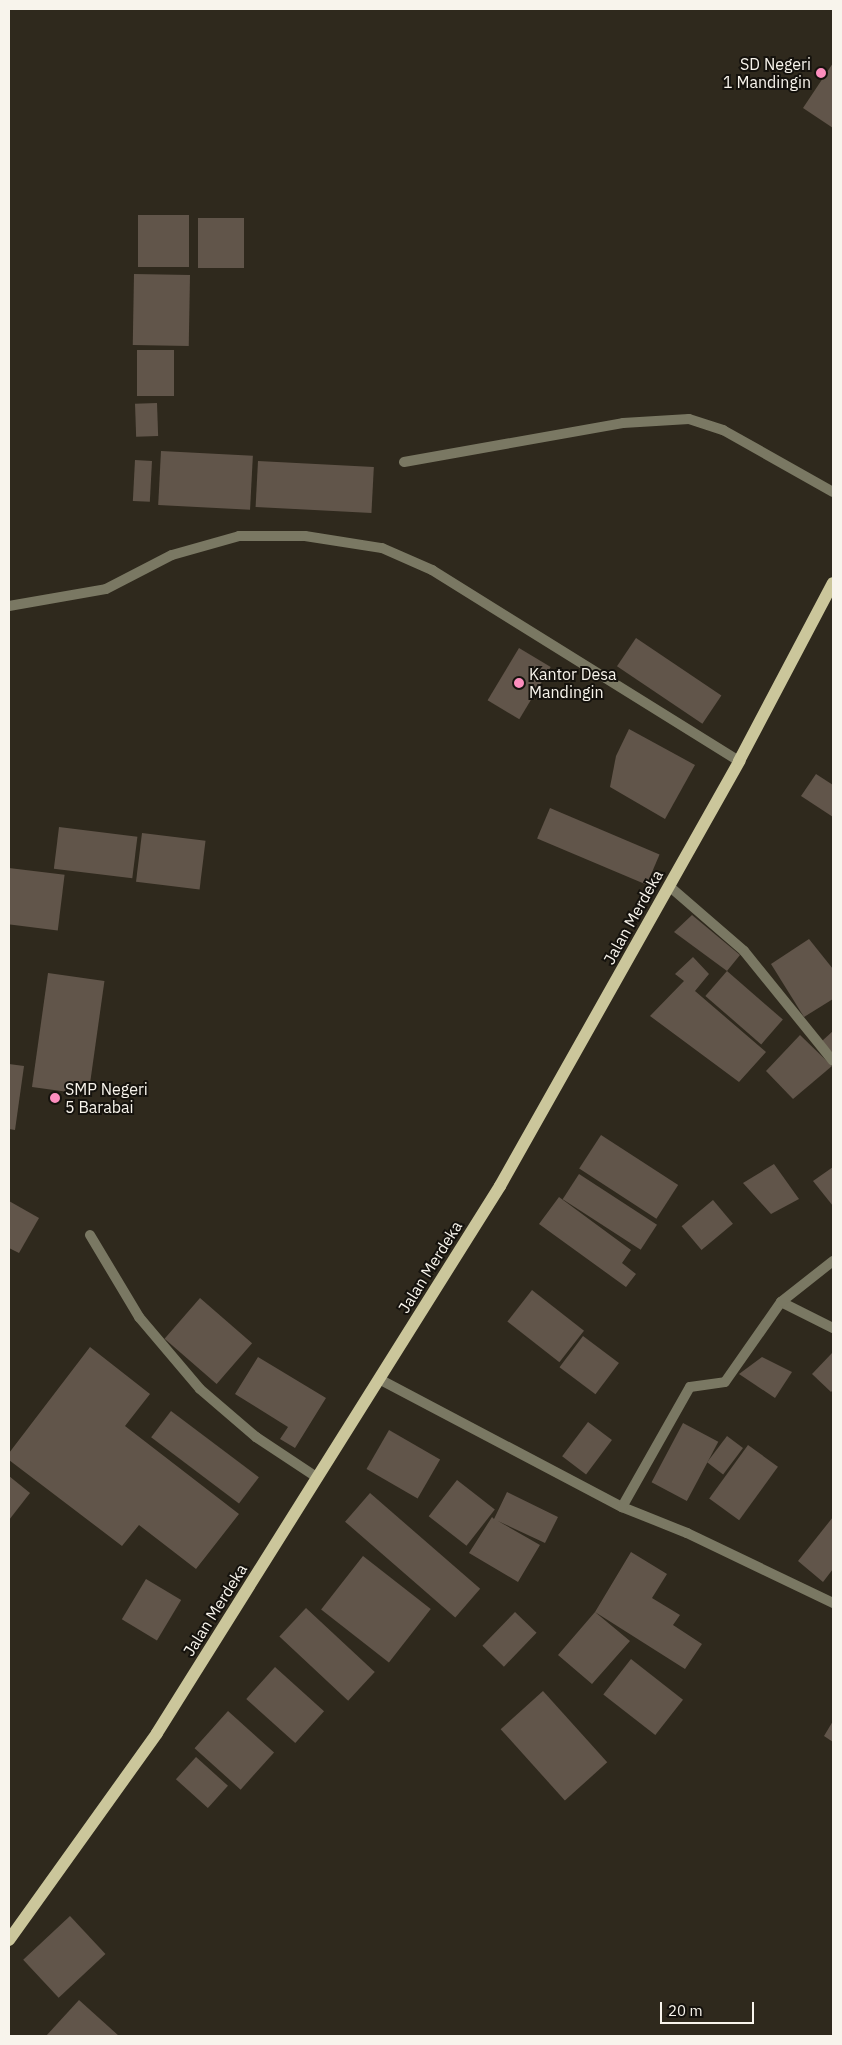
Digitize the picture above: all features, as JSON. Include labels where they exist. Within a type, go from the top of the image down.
[{"type":"main road","name":"Jalan Merdeka","points":[[9,1940],[157,1733],[500,1186],[739,761],[833,584]]},
{"type":"street","points":[[404,462],[622,423],[689,419],[723,430],[833,492]]},
{"type":"street","points":[[9,606],[106,589],[172,555],[239,536],[305,536],[382,548],[432,570],[739,761]]},
{"type":"street","points":[[669,886],[744,951],[833,1061]]},
{"type":"street","points":[[90,1235],[139,1317],[200,1389],[256,1437],[318,1478]]},
{"type":"street","points":[[622,1507],[690,1387],[725,1382],[781,1302],[833,1261]]},
{"type":"street","points":[[781,1302],[833,1328]]},
{"type":"street","points":[[379,1379],[622,1507],[687,1533],[833,1603]]},
{"type":"building","points":[[833,63],[833,128],[803,108]]},
{"type":"building","points":[[138,215],[189,215],[189,267],[138,267]]},
{"type":"building","points":[[198,218],[244,218],[244,268],[198,268]]},
{"type":"building","points":[[134,274],[190,275],[189,346],[133,345]]},
{"type":"building","points":[[137,350],[174,350],[174,396],[137,396]]},
{"type":"building","points":[[157,403],[158,436],[136,437],[135,404]]},
{"type":"building","points":[[161,451],[253,456],[250,510],[158,505]]},
{"type":"building","points":[[135,460],[152,461],[150,502],[133,501]]},
{"type":"building","points":[[258,461],[374,467],[371,513],[256,507]]},
{"type":"building","points":[[636,638],[721,696],[702,724],[617,666]]},
{"type":"building","name":"Kantor Desa Mandingin","points":[[519,648],[551,667],[519,719],[488,700]]},
{"type":"building","points":[[629,729],[695,765],[665,819],[610,787],[616,756]]},
{"type":"building","points":[[816,774],[833,785],[833,817],[801,796]]},
{"type":"building","points":[[550,808],[660,854],[647,885],[537,838]]},
{"type":"building","points":[[59,827],[137,837],[132,878],[54,869]]},
{"type":"building","points":[[142,833],[206,841],[200,889],[136,882]]},
{"type":"building","points":[[9,868],[65,875],[58,930],[9,924]]},
{"type":"building","points":[[692,915],[740,955],[727,971],[674,932]]},
{"type":"building","points":[[809,939],[833,969],[833,999],[804,1017],[771,964]]},
{"type":"building","points":[[693,957],[709,974],[695,991],[766,1052],[739,1082],[650,1016],[684,981],[675,974]]},
{"type":"building","points":[[727,971],[783,1020],[761,1044],[705,996]]},
{"type":"building","points":[[48,973],[104,981],[88,1095],[32,1087]]},
{"type":"building","points":[[833,1031],[833,1053],[822,1041]]},
{"type":"building","points":[[800,1035],[832,1066],[793,1099],[766,1071]]},
{"type":"building","points":[[9,1064],[24,1066],[15,1130],[9,1129]]},
{"type":"building","points":[[601,1135],[678,1185],[656,1219],[579,1169]]},
{"type":"building","points":[[774,1164],[799,1199],[771,1214],[743,1183]]},
{"type":"building","points":[[833,1167],[833,1206],[813,1181]]},
{"type":"building","points":[[579,1174],[657,1225],[641,1250],[563,1199]]},
{"type":"building","points":[[559,1197],[631,1250],[622,1263],[636,1274],[626,1287],[539,1224]]},
{"type":"building","points":[[713,1200],[733,1224],[702,1250],[682,1226]]},
{"type":"building","points":[[9,1201],[39,1218],[19,1253],[9,1248]]},
{"type":"building","points":[[532,1290],[584,1331],[559,1362],[507,1322]]},
{"type":"building","points":[[200,1298],[252,1343],[217,1384],[165,1339]]},
{"type":"building","points":[[583,1336],[619,1363],[595,1394],[560,1367]]},
{"type":"building","points":[[90,1347],[150,1394],[125,1426],[239,1514],[196,1569],[139,1525],[122,1546],[9,1460],[9,1453]]},
{"type":"building","points":[[833,1352],[833,1390],[831,1392],[812,1374]]},
{"type":"building","points":[[258,1357],[326,1398],[295,1448],[280,1439],[288,1427],[235,1394]]},
{"type":"building","points":[[762,1357],[792,1372],[775,1398],[739,1374]]},
{"type":"building","points":[[171,1411],[259,1477],[239,1504],[151,1437]]},
{"type":"building","points":[[588,1422],[612,1440],[586,1474],[562,1456]]},
{"type":"building","points":[[683,1423],[718,1442],[687,1501],[652,1482]]},
{"type":"building","points":[[389,1430],[440,1460],[418,1498],[366,1469]]},
{"type":"building","points":[[727,1436],[743,1448],[723,1474],[707,1462]]},
{"type":"building","points":[[748,1445],[778,1467],[739,1520],[709,1498]]},
{"type":"building","points":[[9,1476],[30,1493],[9,1520]]},
{"type":"building","points":[[457,1480],[495,1510],[467,1546],[429,1516]]},
{"type":"building","points":[[507,1492],[558,1517],[545,1543],[498,1521],[540,1545],[518,1582],[469,1553],[492,1517],[494,1519]]},
{"type":"building","points":[[370,1493],[480,1589],[455,1617],[345,1522]]},
{"type":"building","points":[[833,1517],[833,1569],[823,1582],[798,1561]]},
{"type":"building","points":[[631,1552],[667,1574],[652,1598],[680,1615],[673,1625],[702,1644],[685,1669],[595,1612]]},
{"type":"building","points":[[363,1556],[431,1609],[389,1663],[321,1610]]},
{"type":"building","points":[[146,1579],[181,1600],[157,1640],[122,1619]]},
{"type":"building","points":[[306,1608],[375,1672],[348,1701],[279,1637]]},
{"type":"building","points":[[515,1612],[537,1633],[504,1667],[482,1646]]},
{"type":"building","points":[[595,1612],[630,1641],[592,1684],[558,1655]]},
{"type":"building","points":[[631,1659],[683,1700],[655,1735],[603,1694]]},
{"type":"building","points":[[275,1667],[324,1711],[295,1743],[246,1699]]},
{"type":"building","points":[[543,1691],[607,1762],[565,1800],[501,1729]]},
{"type":"building","points":[[228,1711],[274,1752],[241,1790],[195,1748]]},
{"type":"building","points":[[833,1721],[833,1742],[824,1736]]},
{"type":"building","points":[[196,1757],[228,1786],[208,1808],[176,1779]]},
{"type":"building","points":[[70,1916],[105,1954],[59,1998],[23,1960]]},
{"type":"building","points":[[79,2000],[119,2036],[46,2036]]},
{"type":"place","name":"SD Negeri 1 Mandingin","points":[[821,73]]},
{"type":"place","name":"Kantor Desa Mandingin","points":[[519,683]]},
{"type":"place","name":"SMP Negeri 5 Barabai","points":[[55,1098]]}]
